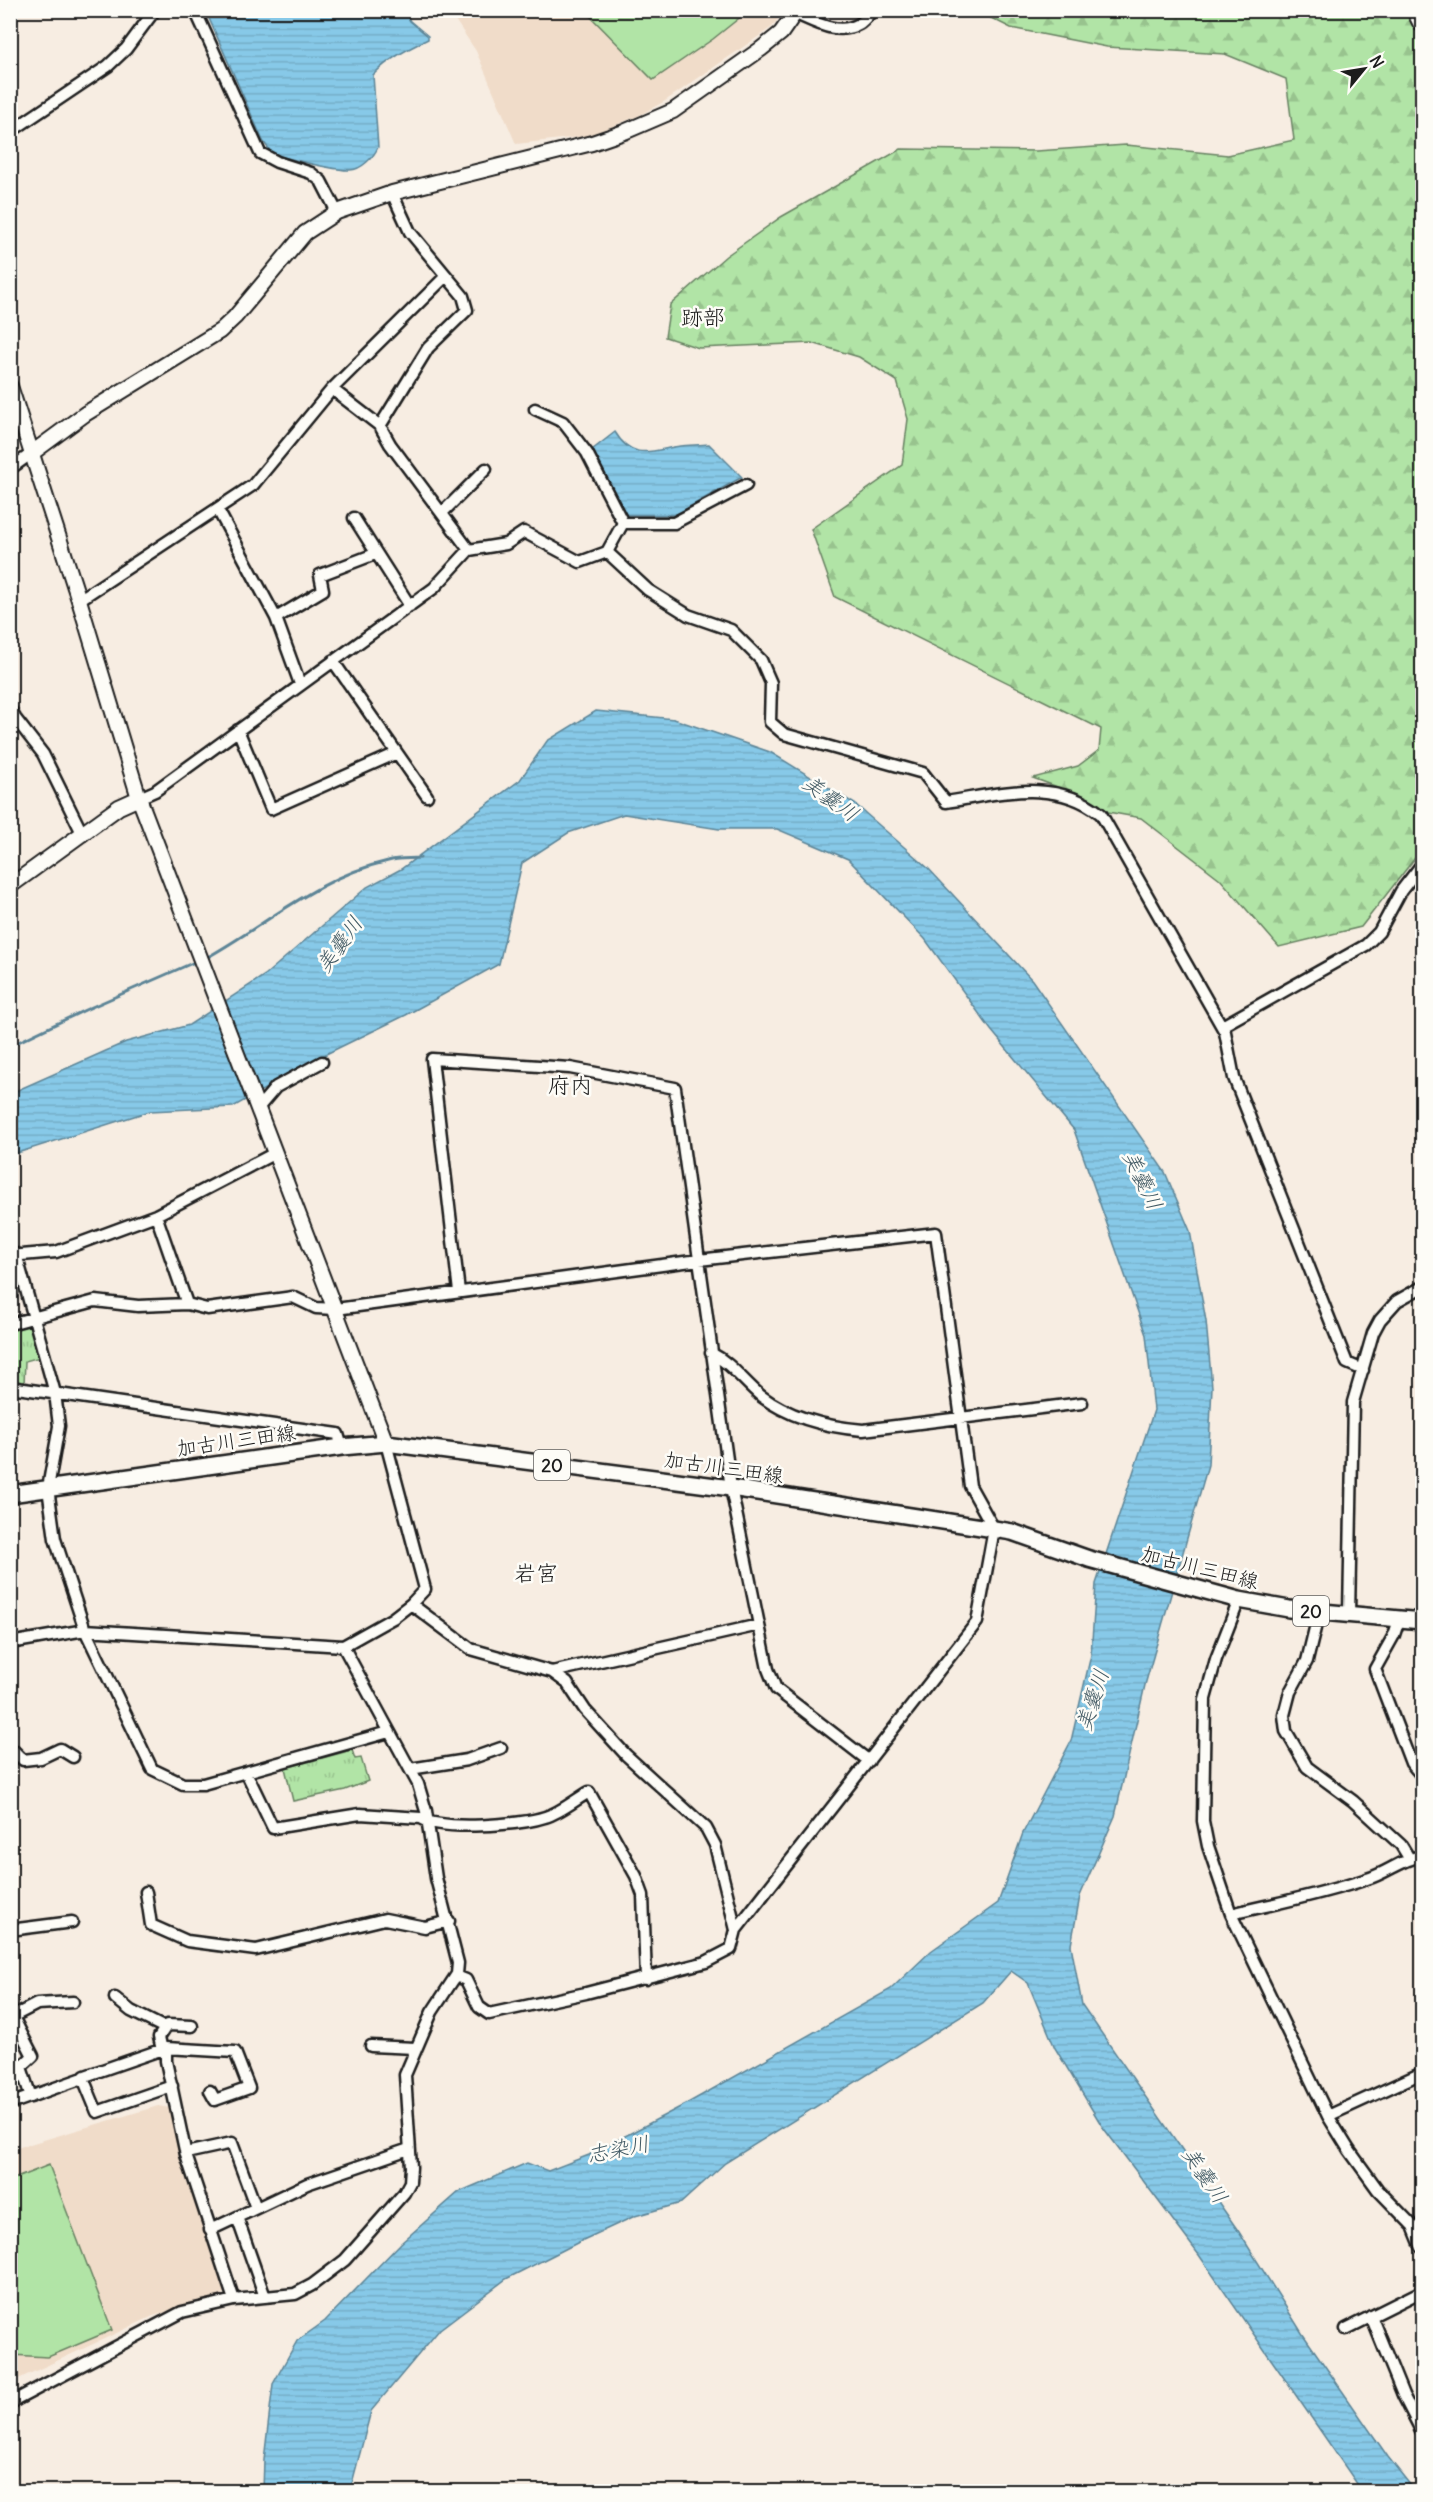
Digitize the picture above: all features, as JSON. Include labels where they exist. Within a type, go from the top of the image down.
[{"type":"highway","points":[[1416,10],[1422,22]]},
{"type":"main road","name":"加古川三田線","points":[[10,1494],[342,1447],[386,1443],[731,1488],[994,1528],[1089,1559],[1239,1600],[1319,1612],[1422,1622]]},
{"type":"street","points":[[10,132],[108,66],[126,49],[155,10]]},
{"type":"street","points":[[195,10],[260,153],[277,162],[311,173],[321,181],[337,212]]},
{"type":"street","points":[[10,469],[85,414],[220,331],[235,317],[305,233],[337,212],[392,194],[592,143],[624,132],[673,111],[761,49],[781,33],[797,12],[829,28],[837,29],[859,24],[873,10]]},
{"type":"street","points":[[381,426],[428,348],[467,310],[463,296],[410,232],[392,194]]},
{"type":"street","points":[[79,600],[253,485],[332,389],[446,276]]},
{"type":"street","points":[[10,386],[79,600],[139,798],[386,1443],[424,1589],[411,1604],[393,1618],[343,1646],[85,1630],[11,1644]]},
{"type":"street","points":[[332,389],[381,426],[390,444],[469,550]]},
{"type":"street","points":[[535,409],[562,422],[587,453],[623,523]]},
{"type":"street","points":[[442,513],[486,469]]},
{"type":"street","points":[[623,523],[674,523],[746,485]]},
{"type":"street","points":[[218,510],[276,618],[300,684]]},
{"type":"street","points":[[354,518],[410,606]]},
{"type":"street","points":[[10,886],[119,807],[155,791],[410,606],[434,588],[469,550],[506,544],[524,532],[580,562],[608,552],[623,523]]},
{"type":"street","points":[[608,552],[648,590],[688,615],[731,630],[761,660],[771,683],[770,722],[784,734],[923,772],[946,802],[1012,792],[1051,790],[1093,807],[1101,814],[1226,1032],[1234,1078],[1347,1363],[1363,1370]]},
{"type":"street","points":[[276,618],[323,590],[320,575],[375,554]]},
{"type":"street","points":[[333,661],[427,796]]},
{"type":"street","points":[[10,709],[43,753],[83,834]]},
{"type":"street","points":[[238,730],[271,809],[397,753]]},
{"type":"street","points":[[1222,1026],[1366,945],[1379,932],[1401,891],[1422,864]]},
{"type":"street","points":[[459,1292],[432,1059],[570,1068],[675,1088],[731,1488],[768,1669],[776,1689],[869,1761]]},
{"type":"street","points":[[259,1107],[276,1087],[322,1062]]},
{"type":"street","points":[[275,1153],[156,1215],[56,1252],[13,1255],[55,1393],[59,1426],[48,1488],[55,1539],[85,1630],[152,1769],[183,1784],[203,1784],[389,1732]]},
{"type":"street","points":[[156,1215],[187,1304]]},
{"type":"street","points":[[10,1324],[95,1300],[138,1306],[187,1304],[207,1310],[293,1297],[316,1308],[336,1309],[699,1260],[936,1233],[970,1486],[994,1528],[977,1622],[736,1930],[731,1950],[706,1962],[646,1979],[489,2014],[479,2007],[466,1980],[456,1976]]},
{"type":"street","points":[[1349,1615],[1353,1402],[1373,1333],[1380,1320],[1397,1301],[1422,1287]]},
{"type":"street","points":[[711,1353],[721,1358],[762,1396],[796,1417],[844,1428],[863,1430],[1082,1403]]},
{"type":"street","points":[[10,1387],[338,1434],[342,1447]]},
{"type":"street","points":[[1239,1600],[1216,1659],[1205,1699],[1203,1821],[1208,1846],[1232,1914],[1328,2116],[1349,2151],[1378,2190],[1413,2226],[1422,2248]]},
{"type":"street","points":[[411,1604],[471,1649],[552,1672],[567,1683],[585,1710],[626,1755],[706,1828],[718,1855],[736,1930]]},
{"type":"street","points":[[1319,1612],[1306,1661],[1290,1692],[1284,1715],[1286,1731],[1307,1767],[1353,1802],[1401,1845],[1409,1858]]},
{"type":"street","points":[[1399,1620],[1394,1635],[1375,1669],[1411,1763],[1422,1776]]},
{"type":"street","points":[[552,1672],[759,1625]]},
{"type":"street","points":[[11,2402],[110,2352],[168,2318],[234,2300],[296,2294],[314,2284],[345,2260],[404,2193],[410,2182],[405,2075],[432,2012],[456,1976],[458,1963],[449,1921],[436,1878],[429,1823],[418,1784],[343,1646]]},
{"type":"street","points":[[10,1747],[23,1760],[41,1758],[60,1749],[73,1757]]},
{"type":"street","points":[[410,1769],[467,1760],[501,1748]]},
{"type":"street","points":[[246,1772],[273,1828],[360,1815],[421,1818],[429,1823],[513,1823],[546,1817],[589,1792],[636,1876],[644,1895],[646,1979]]},
{"type":"street","points":[[1232,1914],[1353,1884],[1383,1874],[1409,1858],[1422,1856]]},
{"type":"street","points":[[146,1892],[151,1925],[188,1941],[256,1950],[385,1919],[425,1927],[449,1921]]},
{"type":"street","points":[[10,1930],[72,1922]]},
{"type":"street","points":[[115,1998],[131,2011],[165,2028]]},
{"type":"street","points":[[31,2097],[21,2067],[33,2056],[12,2015],[37,2004],[73,2002]]},
{"type":"street","points":[[192,2026],[167,2025],[159,2037],[164,2049],[186,2153],[234,2300]]},
{"type":"street","points":[[371,2046],[415,2048]]},
{"type":"street","points":[[10,2104],[164,2049],[235,2052],[249,2088],[215,2100],[210,2091]]},
{"type":"street","points":[[1328,2116],[1422,2073]]},
{"type":"street","points":[[83,2078],[97,2112],[172,2086]]},
{"type":"street","points":[[186,2153],[232,2143],[256,2208]]},
{"type":"street","points":[[210,2230],[307,2184],[409,2149]]},
{"type":"street","points":[[237,2217],[265,2297]]},
{"type":"street","points":[[1346,2329],[1422,2291]]},
{"type":"street","points":[[1371,2316],[1403,2395],[1422,2432]]},
{"type":"shaded area","points":[[449,11],[784,11],[772,27],[665,101],[638,116],[588,136],[516,144],[476,51]]},
{"type":"shaded area","points":[[158,2106],[170,2108],[226,2289],[221,2296],[153,2316],[14,2381],[10,2374],[10,2150]]},
{"type":"green space","points":[[585,11],[748,11],[713,39],[653,80]]},
{"type":"green space","points":[[977,11],[1422,11],[1422,849],[1361,927],[1279,947],[1220,879],[1141,818],[1108,812],[1082,796],[1033,778],[1078,766],[1099,750],[1101,729],[835,597],[811,529],[902,465],[908,419],[897,381],[859,357],[812,343],[699,348],[665,337],[670,305],[726,256],[781,217],[901,149],[1036,151],[1126,145],[1228,155],[1294,140],[1286,79],[1225,54],[1107,47],[1011,28]]},
{"type":"green space","points":[[32,1325],[40,1357],[25,1361],[24,1384],[11,1382],[11,1329]]},
{"type":"green space","points":[[352,1750],[355,1759],[361,1758],[368,1781],[345,1790],[293,1801],[285,1768]]},
{"type":"green space","points":[[49,2165],[112,2330],[48,2357],[11,2355],[11,2180]]},
{"type":"water","points":[[208,11],[404,11],[410,21],[428,36],[428,39],[392,59],[373,75],[378,147],[370,159],[358,168],[335,169],[279,156],[271,152],[263,141],[208,16]]},
{"type":"water","points":[[615,432],[622,441],[636,451],[709,444],[742,477],[675,515],[626,515],[592,450]]},
{"type":"water","points":[[596,711],[674,719],[770,752],[855,804],[928,868],[1032,980],[1165,1172],[1190,1231],[1206,1321],[1212,1387],[1208,1465],[1145,1685],[1115,1816],[1080,1896],[1071,1945],[1082,2005],[1239,2232],[1302,2333],[1388,2457],[1415,2491],[1362,2491],[1199,2255],[1102,2126],[1055,2048],[1028,1983],[1011,1971],[983,2003],[725,2163],[681,2203],[635,2216],[506,2279],[440,2329],[371,2411],[350,2491],[263,2491],[264,2460],[273,2384],[297,2341],[325,2321],[401,2243],[459,2192],[527,2163],[548,2171],[589,2155],[686,2104],[891,1989],[931,1951],[998,1903],[1023,1833],[1071,1741],[1091,1655],[1096,1584],[1154,1410],[1146,1335],[1074,1130],[991,1030],[925,939],[848,859],[777,829],[719,829],[624,814],[568,833],[522,863],[499,964],[406,1015],[324,1055],[233,1107],[150,1111],[11,1155],[11,1093],[126,1042],[189,1025],[265,975],[367,887],[401,869],[520,780],[547,741]]},
{"type":"waterway","points":[[206,958],[339,878],[392,860],[420,858]]},
{"type":"waterway","points":[[10,1046],[197,961]]},
{"type":"district","name":"跡部","points":[[703,317]]},
{"type":"district","name":"府内","points":[[570,1085]]},
{"type":"district","name":"岩宮","points":[[536,1573]]},
{"type":"water label","name":"美嚢川","points":[[831,798]]},
{"type":"water label","name":"美嚢川","points":[[339,944]]},
{"type":"water label","name":"美嚢川","points":[[1143,1180]]},
{"type":"water label","name":"美嚢川","points":[[1092,1700]]},
{"type":"water label","name":"志染川","points":[[618,2149]]},
{"type":"water label","name":"美嚢川","points":[[1205,2175]]}]
